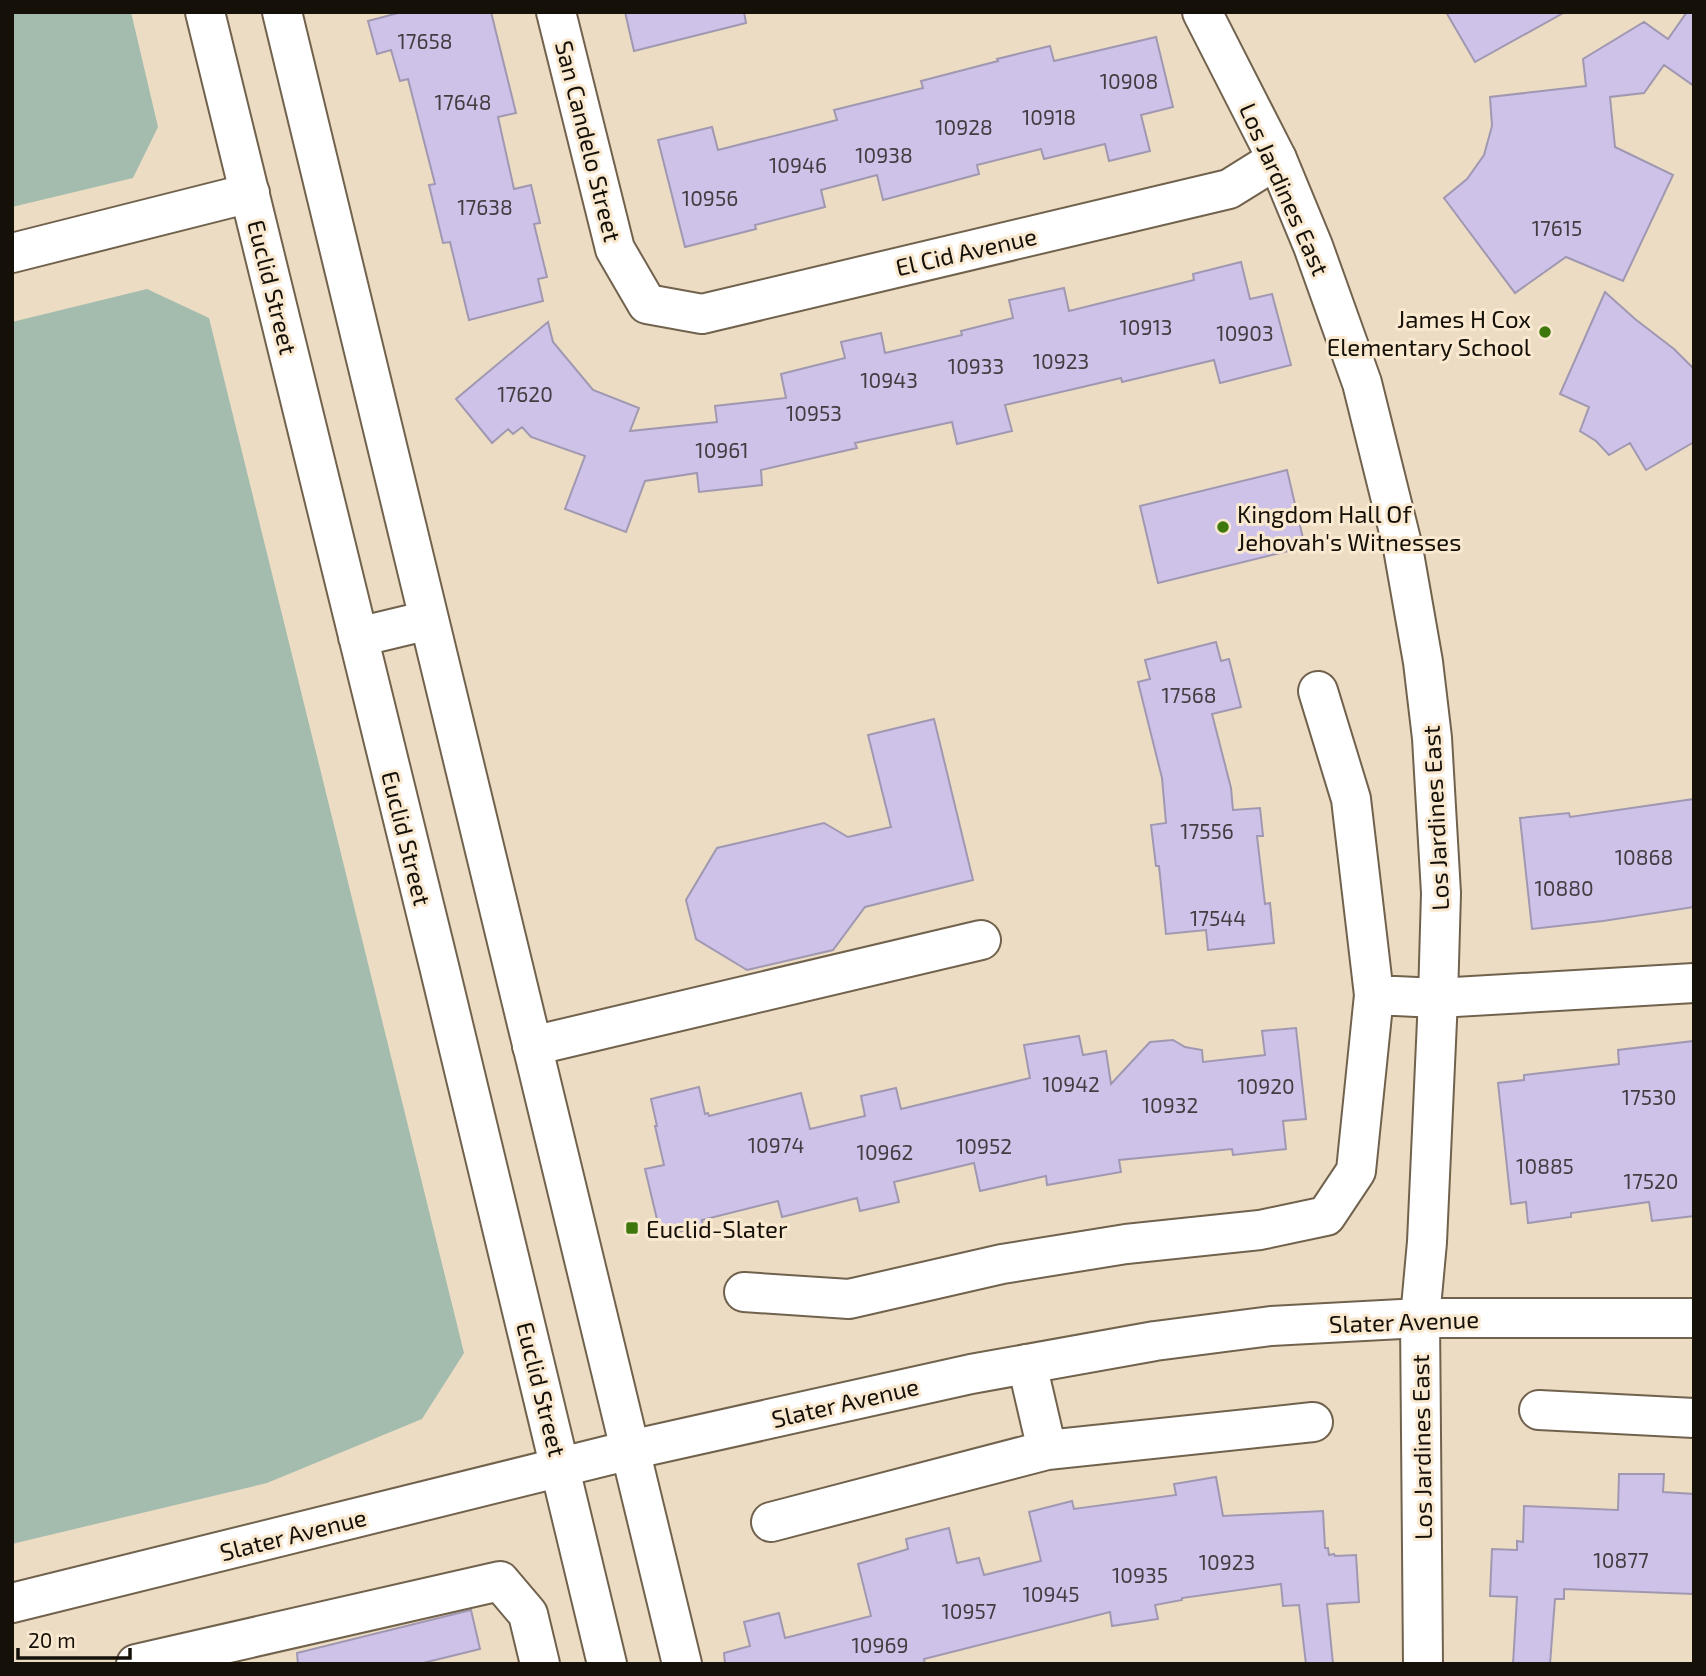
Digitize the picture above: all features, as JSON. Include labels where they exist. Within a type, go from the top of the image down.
[{"type":"street","name":"Euclid Street","points":[[205,12],[607,1664]]},
{"type":"street","points":[[282,12],[682,1664]]},
{"type":"street","name":"San Candelo Street","points":[[555,12],[615,249],[647,304]]},
{"type":"street","name":"Los Jardines East","points":[[1202,12],[1276,159],[1313,246],[1362,383],[1403,548],[1423,662],[1432,738],[1441,893],[1427,1242],[1420,1318],[1423,1664]]},
{"type":"street","name":"El Cid Avenue","points":[[647,304],[702,314],[1228,189],[1276,159]]},
{"type":"street","points":[[12,253],[250,193]]},
{"type":"street","points":[[358,637],[429,620]]},
{"type":"street","points":[[744,1292],[849,1299],[1002,1264],[1126,1244],[1260,1230],[1326,1216],[1356,1171],[1374,995],[1352,799],[1318,691]]},
{"type":"street","points":[[532,1046],[981,940]]},
{"type":"street","points":[[1374,995],[1438,998],[1694,983]]},
{"type":"street","name":"Slater Avenue","points":[[12,1603],[630,1450],[971,1374],[1155,1341],[1271,1326],[1420,1318],[1694,1318]]},
{"type":"street","points":[[1027,1364],[1047,1450]]},
{"type":"street","points":[[1539,1410],[1694,1418]]},
{"type":"street","points":[[771,1522],[1047,1450],[1313,1422]]},
{"type":"street","points":[[136,1664],[500,1581],[528,1614],[540,1664]]},
{"type":"green space","points":[[12,12],[131,12],[158,127],[133,178],[12,207]]},
{"type":"green space","points":[[147,289],[209,318],[464,1353],[422,1419],[267,1483],[12,1544],[12,322]]},
{"type":"building","points":[[402,12],[491,12],[516,113],[498,117],[514,189],[531,185],[540,223],[534,224],[547,277],[538,279],[543,301],[469,320],[450,242],[443,243],[429,185],[435,184],[408,79],[400,81],[391,50],[377,54],[368,21]]},
{"type":"building","points":[[625,12],[744,12],[746,23],[634,51]]},
{"type":"building","points":[[1446,12],[1565,12],[1475,62]]},
{"type":"building","points":[[1687,12],[1694,12],[1694,86],[1664,65],[1644,93],[1610,97],[1615,147],[1673,175],[1623,281],[1566,257],[1515,293],[1444,198],[1467,179],[1484,155],[1492,126],[1490,97],[1586,86],[1583,59],[1644,22],[1668,39]]},
{"type":"building","points":[[1156,37],[1173,107],[1141,115],[1150,151],[1109,161],[1105,144],[1044,159],[1041,149],[977,165],[979,174],[883,200],[877,175],[821,190],[825,207],[755,225],[756,229],[685,247],[658,140],[712,127],[718,150],[837,120],[834,110],[923,88],[921,81],[998,61],[997,59],[1050,46],[1054,61]]},
{"type":"building","points":[[1241,262],[1250,299],[1272,294],[1291,365],[1220,383],[1214,360],[1122,382],[1121,378],[1005,405],[1012,431],[957,444],[952,422],[855,443],[857,448],[761,470],[762,485],[699,492],[697,473],[645,481],[626,532],[565,509],[585,456],[531,437],[522,427],[513,434],[508,429],[492,443],[456,399],[548,322],[553,342],[593,390],[639,408],[630,431],[717,422],[715,406],[786,398],[781,374],[845,358],[841,342],[881,333],[885,353],[962,335],[961,331],[1013,318],[1009,300],[1064,288],[1069,311],[1194,280],[1193,274]]},
{"type":"building","points":[[1605,292],[1694,369],[1694,442],[1646,470],[1630,443],[1609,455],[1596,441],[1580,431],[1589,407],[1560,394]]},
{"type":"building","name":"Kingdom Hall Of Jehovah's Witnesses","points":[[1287,470],[1305,547],[1158,583],[1140,506]]},
{"type":"building","points":[[1216,642],[1221,661],[1229,659],[1241,707],[1212,714],[1231,788],[1233,810],[1260,808],[1263,836],[1257,836],[1265,904],[1270,903],[1274,943],[1208,950],[1206,930],[1166,934],[1159,866],[1156,866],[1151,825],[1166,823],[1162,778],[1138,682],[1150,679],[1145,660]]},
{"type":"building","points":[[934,719],[973,880],[865,907],[833,950],[747,970],[696,939],[686,900],[717,848],[824,823],[848,837],[891,827],[868,735]]},
{"type":"building","points":[[1694,799],[1694,907],[1532,929],[1520,818],[1569,813],[1570,817]]},
{"type":"building","points":[[1296,1028],[1306,1119],[1283,1121],[1286,1149],[1233,1155],[1232,1149],[1119,1160],[1121,1172],[1047,1185],[1046,1176],[980,1191],[974,1163],[894,1182],[899,1202],[860,1211],[857,1198],[782,1217],[778,1201],[702,1220],[703,1226],[661,1236],[645,1169],[664,1165],[651,1099],[699,1087],[705,1114],[708,1113],[709,1116],[801,1093],[810,1129],[865,1116],[861,1096],[896,1088],[901,1109],[1030,1078],[1024,1045],[1079,1036],[1083,1055],[1106,1051],[1111,1084],[1150,1042],[1173,1040],[1185,1047],[1202,1050],[1203,1062],[1265,1055],[1262,1031]]},
{"type":"building","points":[[1694,1041],[1694,1216],[1652,1221],[1649,1202],[1571,1213],[1571,1217],[1528,1223],[1526,1202],[1511,1204],[1498,1083],[1524,1080],[1524,1075],[1619,1064],[1618,1050]]},
{"type":"building","points":[[1619,1474],[1664,1474],[1663,1492],[1694,1494],[1694,1594],[1564,1589],[1564,1599],[1555,1599],[1550,1664],[1513,1664],[1517,1597],[1490,1596],[1492,1549],[1517,1550],[1517,1541],[1523,1542],[1524,1506],[1618,1510]]},
{"type":"building","points":[[1216,1477],[1223,1516],[1323,1511],[1325,1548],[1328,1548],[1329,1555],[1356,1555],[1359,1602],[1327,1604],[1333,1664],[1306,1664],[1299,1605],[1283,1606],[1281,1584],[1182,1598],[1155,1605],[1158,1619],[1112,1626],[1110,1612],[924,1659],[925,1664],[725,1664],[724,1653],[750,1646],[744,1622],[779,1613],[785,1638],[871,1616],[858,1564],[908,1549],[906,1539],[949,1528],[957,1563],[979,1558],[984,1575],[1041,1561],[1029,1512],[1072,1501],[1074,1509],[1176,1495],[1174,1484]]},
{"type":"building","points":[[471,1610],[480,1649],[419,1664],[298,1664],[297,1653]]},
{"type":"place","name":"James H Cox Elementary School","points":[[1545,332]]},
{"type":"place","name":"Kingdom Hall Of Jehovah's Witnesses","points":[[1223,527]]},
{"type":"place","name":"Euclid-Slater","points":[[632,1228]]}]
